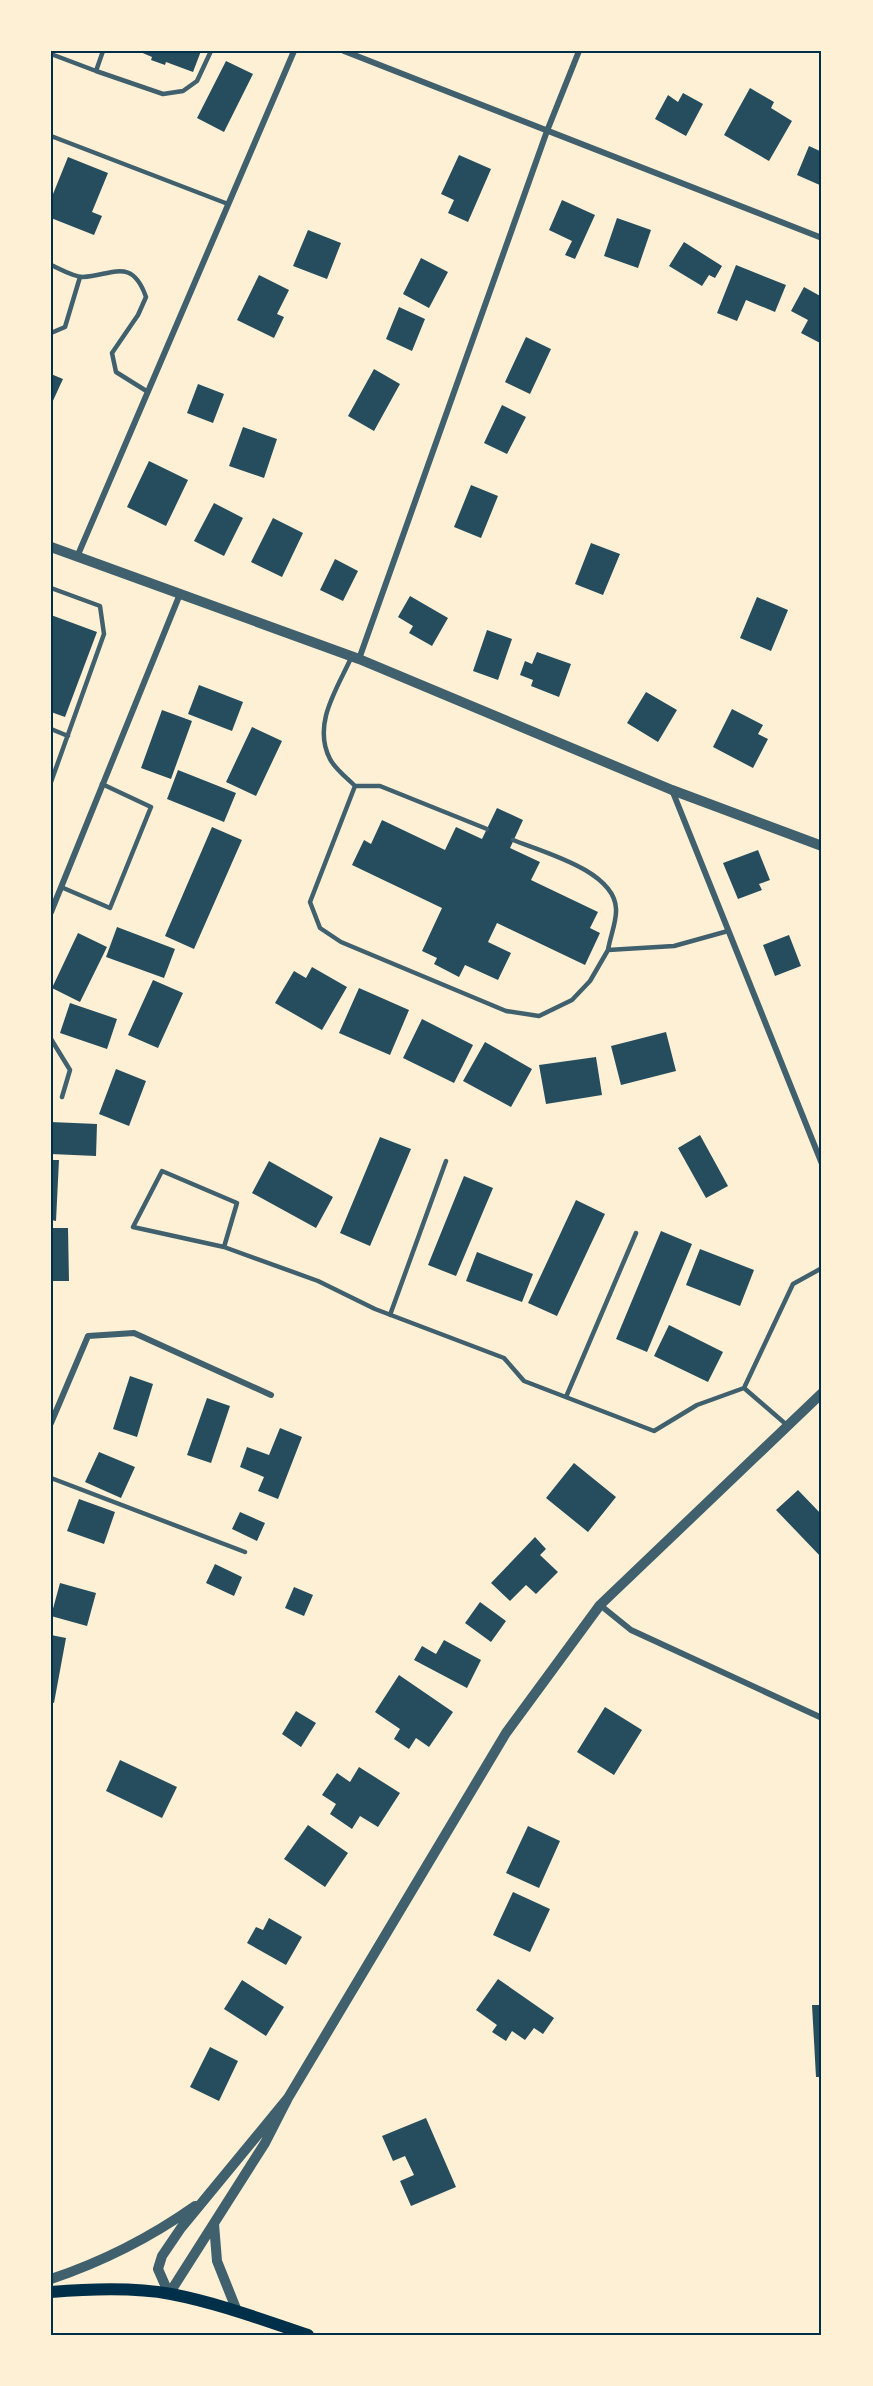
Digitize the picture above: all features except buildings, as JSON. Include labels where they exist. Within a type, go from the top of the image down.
[{"type":"main road","points":[[51,2292],[92,2289],[169,2294],[237,2311],[308,2335]]},
{"type":"street","points":[[77,558],[294,51]]},
{"type":"street","points":[[344,51],[822,238]]},
{"type":"street","points":[[355,657],[547,131],[579,51]]},
{"type":"street","points":[[51,547],[355,657],[672,790],[822,846]]},
{"type":"street","points":[[51,912],[180,594]]},
{"type":"street","points":[[672,790],[822,1164]]},
{"type":"street","points":[[51,1423],[88,1336],[134,1333],[271,1395]]},
{"type":"street","points":[[169,2294],[265,2143],[288,2098],[506,1733],[600,1605],[822,1393]]},
{"type":"street","points":[[600,1605],[640,1634],[822,1718]]},
{"type":"street","points":[[169,2294],[158,2269],[162,2256],[181,2228],[288,2098]]},
{"type":"street","points":[[51,2279],[115,2253],[168,2225],[208,2197]]},
{"type":"street","points":[[214,2224],[217,2260],[237,2311]]},
{"type":"lane","points":[[96,70],[103,51]]},
{"type":"lane","points":[[51,54],[163,94],[183,90],[197,81],[212,51]]},
{"type":"lane","points":[[51,136],[228,204]]},
{"type":"lane","points":[[51,265],[80,277],[111,271],[128,272],[141,283],[146,297],[138,315],[112,352],[116,372],[148,392]]},
{"type":"lane","points":[[51,333],[65,327],[80,277]]},
{"type":"lane","points":[[51,588],[100,606],[104,634],[51,782]]},
{"type":"lane","points":[[355,657],[323,720],[324,744],[330,761],[355,786],[380,786],[487,829]]},
{"type":"lane","points":[[51,729],[68,736]]},
{"type":"lane","points":[[61,887],[110,908],[151,807],[102,784]]},
{"type":"lane","points":[[355,786],[310,902],[320,928],[341,942],[506,1011],[539,1016],[572,1000],[590,981],[608,950],[616,909],[610,888],[594,874],[513,840]]},
{"type":"lane","points":[[608,950],[674,946],[728,931]]},
{"type":"lane","points":[[51,1039],[70,1070],[62,1097]]},
{"type":"lane","points":[[390,1315],[446,1161]]},
{"type":"lane","points":[[224,1247],[237,1203],[162,1171],[133,1227],[224,1247],[318,1281],[390,1315],[504,1358],[525,1381],[654,1431],[697,1405],[744,1388],[792,1284],[822,1268]]},
{"type":"lane","points":[[566,1397],[636,1233]]},
{"type":"lane","points":[[744,1388],[788,1426]]},
{"type":"lane","points":[[51,1478],[245,1552]]}]
